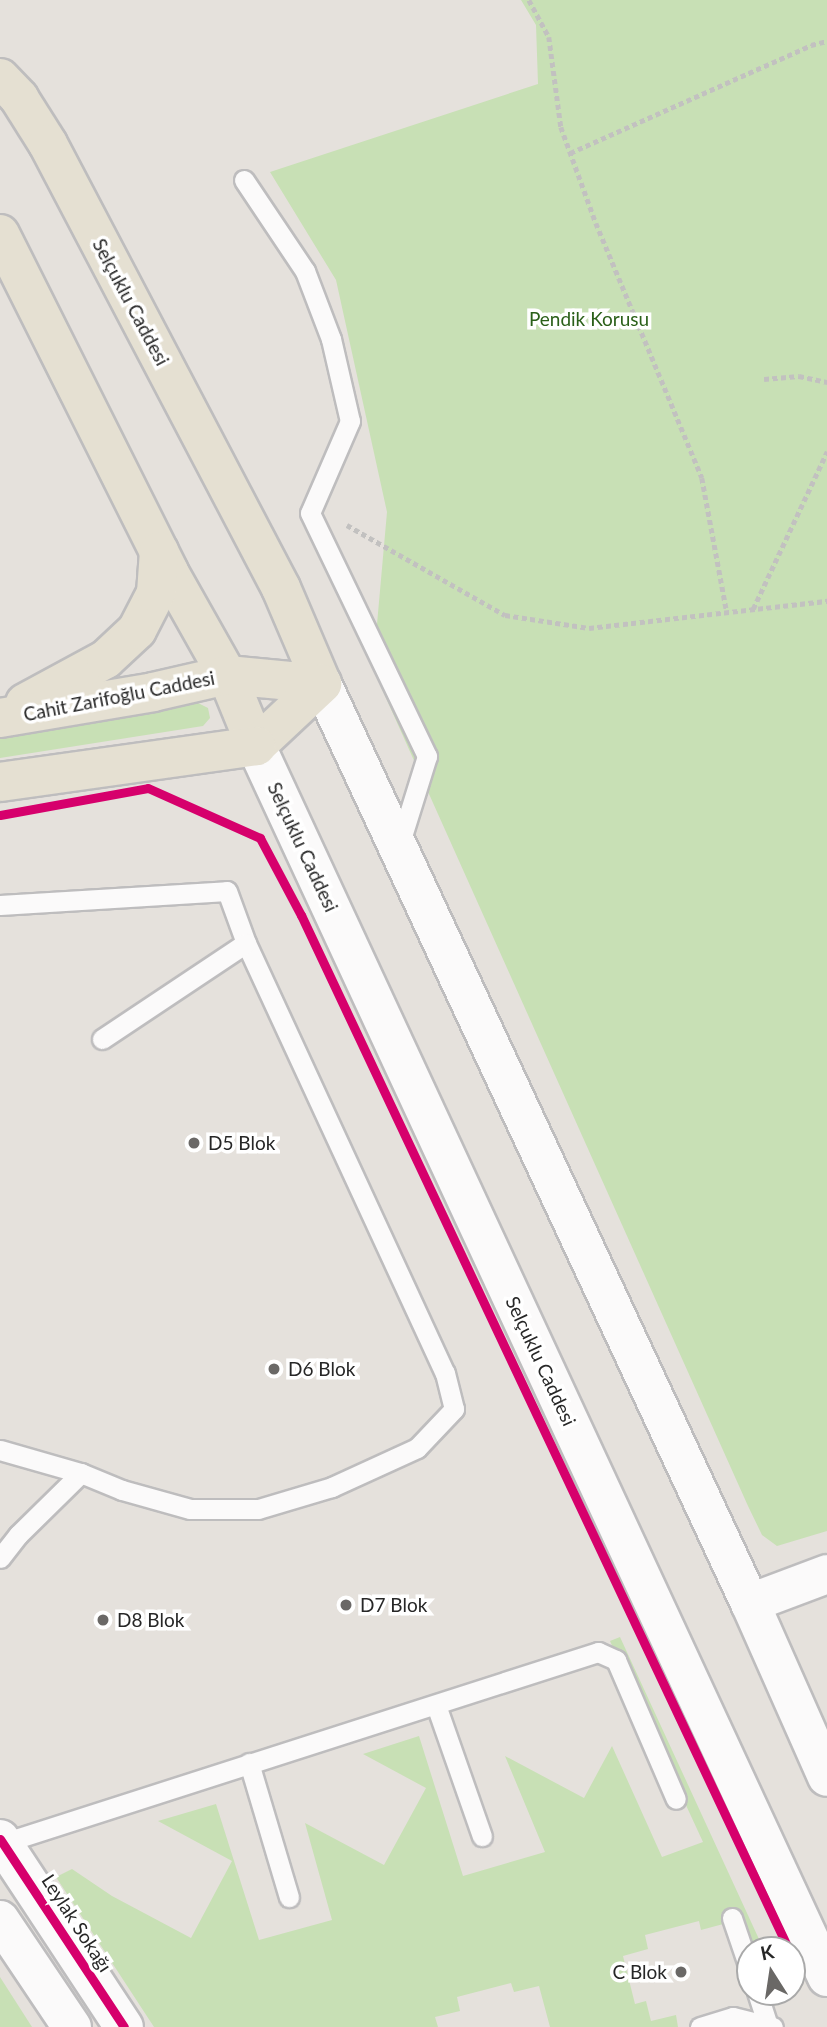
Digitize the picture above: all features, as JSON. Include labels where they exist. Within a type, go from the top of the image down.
[{"type":"main road","name":"Selçuklu Caddesi","points":[[0,78],[19,98],[48,144],[281,588],[398,850],[750,1602],[827,1777]]},
{"type":"main road","name":"Selçuklu Caddesi","points":[[0,234],[159,551],[227,676],[256,746],[827,1977]]},
{"type":"main road","points":[[0,716],[52,691],[106,659],[137,630],[156,593],[159,551]]},
{"type":"main road","name":"Cahit Zarifoğlu Caddesi","points":[[0,716],[153,692],[227,676],[322,684]]},
{"type":"main road","points":[[0,782],[256,746],[322,684]]},
{"type":"main road","points":[[750,1602],[827,1574]]},
{"type":"main road","name":"Leylak Sokağı","points":[[2,1841],[124,2027]]},
{"type":"main road","points":[[0,1920],[72,2027]]},
{"type":"lane","points":[[244,180],[305,271],[331,339],[350,421],[310,513],[427,756],[398,850]]},
{"type":"lane","points":[[0,905],[227,891],[246,943],[444,1373],[454,1409],[417,1447],[332,1487],[258,1509],[190,1509],[0,1450]]},
{"type":"lane","points":[[102,1039],[246,943]]},
{"type":"lane","points":[[0,1558],[18,1535],[81,1473]]},
{"type":"lane","points":[[2,1841],[598,1652],[616,1660],[676,1799]]},
{"type":"lane","points":[[436,1705],[482,1836]]},
{"type":"lane","points":[[249,1763],[289,1896]]},
{"type":"lane","points":[[732,1918],[738,1936]]},
{"type":"lane","points":[[762,2006],[770,2026]]},
{"type":"lane","points":[[700,2027],[733,2017],[770,2026]]},
{"type":"path","points":[[529,0],[549,37],[561,127],[570,153],[596,223],[702,478],[727,612]]},
{"type":"path","points":[[570,153],[811,45],[827,41]]},
{"type":"path","points":[[764,379],[799,376],[827,382]]},
{"type":"path","points":[[752,610],[827,452]]},
{"type":"path","points":[[310,513],[344,523],[505,615],[589,628],[827,601]]},
{"type":"green space","name":"Pendik Korusu","points":[[521,0],[827,0],[827,1531],[777,1546],[762,1535],[748,1506],[373,669],[387,512],[336,280],[270,172],[538,84],[536,25]]},
{"type":"green space","points":[[194,701],[208,708],[210,718],[203,726],[0,758],[0,730]]},
{"type":"green space","points":[[620,1637],[758,1936],[739,1936],[727,1923],[701,1930],[699,1921],[645,1935],[648,1949],[623,1956],[635,2004],[646,2001],[651,2021],[676,2015],[678,2027],[550,2027],[539,1986],[514,1992],[511,1983],[457,1997],[460,2011],[435,2017],[438,2027],[154,2027],[56,1877],[72,1869],[112,1896],[191,1938],[232,1861],[158,1821],[216,1804],[259,1940],[332,1920],[305,1823],[384,1865],[426,1788],[363,1754],[419,1736],[463,1876],[545,1852],[505,1756],[584,1798],[612,1746],[662,1857],[703,1842],[610,1641]]},
{"type":"green space","points":[[0,1977],[32,2027],[0,2027]]},
{"type":"cycle path","points":[[0,815],[148,788],[260,838],[301,915],[782,1936]]},
{"type":"cycle path","points":[[0,1839],[124,2027]]},
{"type":"place","name":"D5 Blok","points":[[194,1143]]},
{"type":"place","name":"D6 Blok","points":[[274,1369]]},
{"type":"place","name":"D7 Blok","points":[[346,1605]]},
{"type":"place","name":"D8 Blok","points":[[103,1620]]},
{"type":"place","name":"C Blok","points":[[681,1972]]}]
